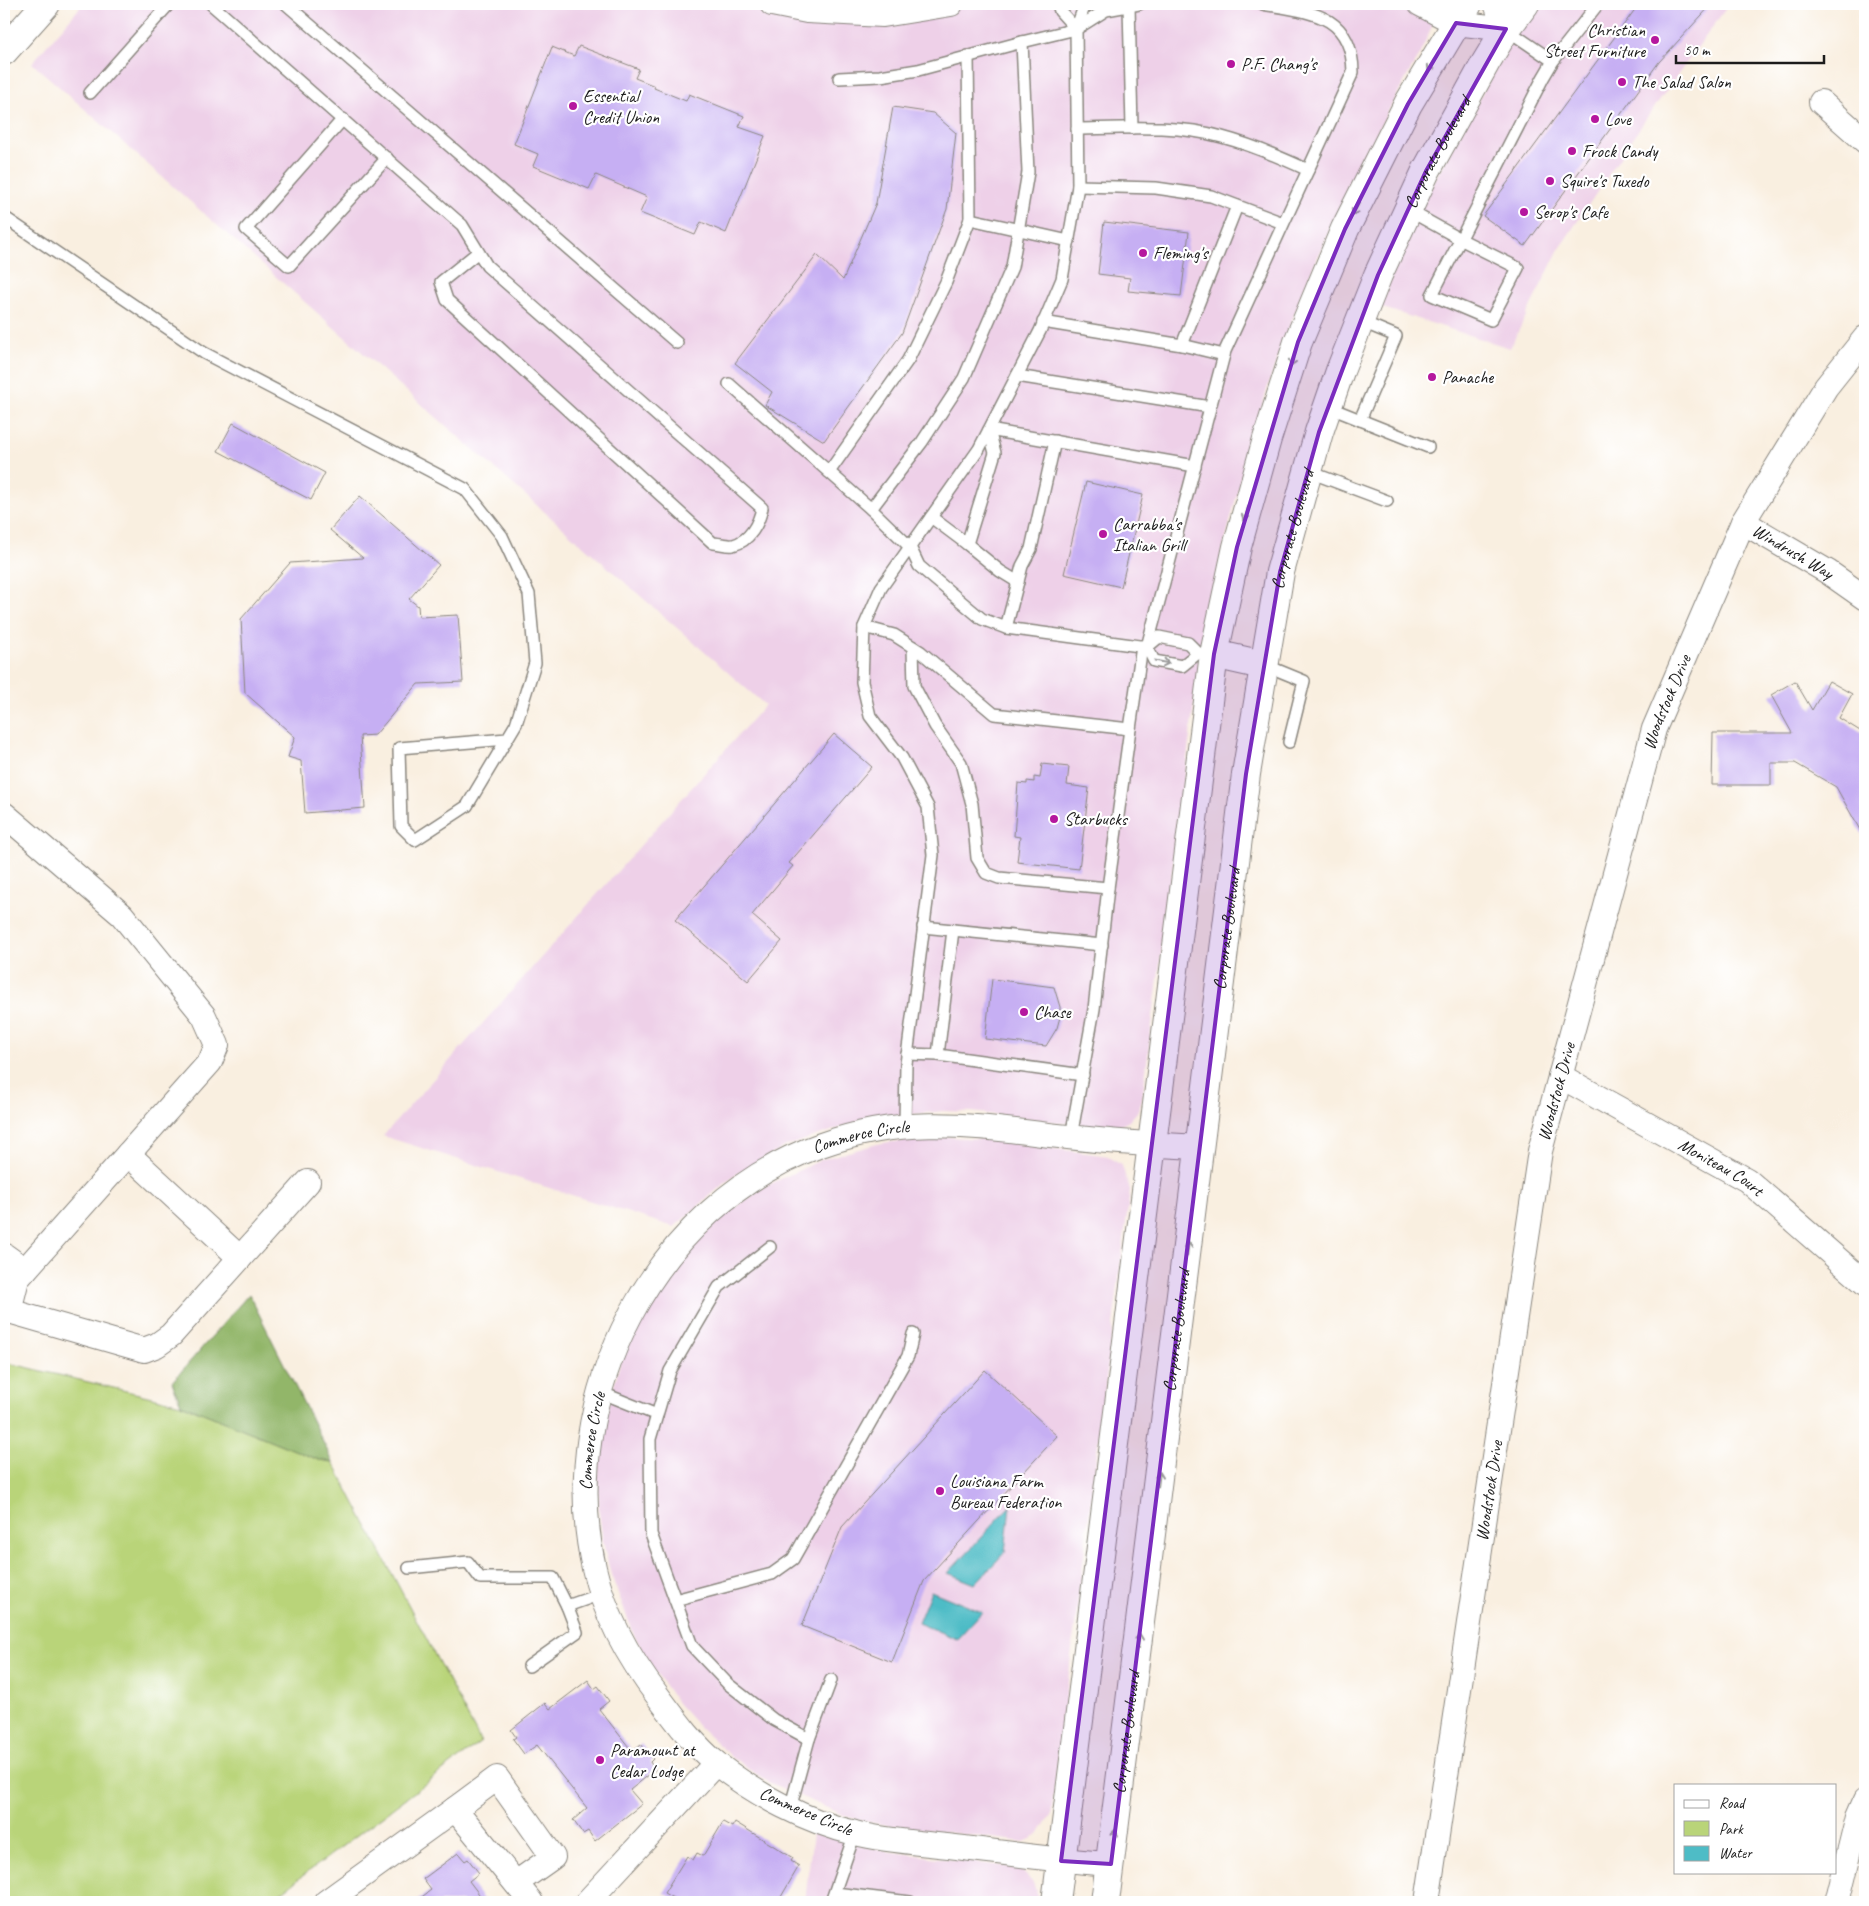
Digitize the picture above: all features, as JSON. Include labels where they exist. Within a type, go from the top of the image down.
[{"type":"street","points":[[4,51],[46,4]]},
{"type":"street","points":[[772,4],[807,11],[853,8],[883,15],[951,4]]},
{"type":"street","points":[[1420,4],[1462,14],[1506,29]]},
{"type":"street","points":[[1496,4],[1506,29]]},
{"type":"street","name":"Corporate Boulevard","points":[[1105,1902],[1246,774],[1280,572],[1307,471],[1360,321],[1426,171],[1506,29],[1525,4]]},
{"type":"street","points":[[1056,1902],[1152,1145],[1206,654],[1267,439],[1298,342],[1345,229],[1408,104],[1462,14]]},
{"type":"street","points":[[1821,102],[1865,141]]},
{"type":"street","name":"Woodstock Drive","points":[[1427,1902],[1540,1151],[1654,729],[1743,522],[1826,387],[1865,338]]},
{"type":"street","name":"Windrush Way","points":[[1743,522],[1828,572],[1865,598]]},
{"type":"street","points":[[1206,654],[1263,665]]},
{"type":"street","points":[[5,817],[122,915],[204,1016],[217,1045],[210,1062],[17,1278],[6,1310],[144,1350],[157,1346],[171,1335],[308,1182]]},
{"type":"street","name":"Moniteau Court","points":[[1560,1076],[1747,1180],[1865,1283]]},
{"type":"street","name":"Commerce Circle","points":[[1111,1864],[1061,1860],[855,1833],[790,1809],[753,1788],[716,1763],[676,1721],[636,1667],[616,1632],[601,1594],[593,1566],[586,1509],[588,1450],[600,1392],[616,1341],[637,1302],[663,1263],[693,1228],[724,1199],[767,1171],[818,1146],[905,1125],[975,1125],[1071,1138],[1200,1147]]},
{"type":"street","points":[[128,1154],[240,1258]]},
{"type":"street","points":[[4,1255],[25,1270]]},
{"type":"street","points":[[587,1902],[716,1763]]},
{"type":"street","points":[[326,1902],[497,1778],[552,1857],[516,1883]]},
{"type":"street","points":[[1837,1902],[1858,1817],[1865,1801]]},
{"type":"street","points":[[455,1809],[531,1902]]},
{"type":"lane","points":[[90,94],[169,4]]},
{"type":"lane","points":[[211,4],[462,224],[477,253],[494,273],[762,508],[759,522],[748,536],[733,545],[713,542],[446,300],[441,282],[477,253]]},
{"type":"lane","points":[[286,4],[677,343]]},
{"type":"lane","points":[[1058,4],[1060,10],[1076,30]]},
{"type":"lane","points":[[905,1125],[908,1054],[932,855],[928,807],[902,758],[870,716],[862,682],[864,627],[881,588],[979,450],[1017,376],[1062,279],[1078,186],[1076,30],[1084,4]]},
{"type":"lane","points":[[1071,1138],[1094,1009],[1108,888],[1130,729],[1145,646],[1224,354],[1353,72],[1353,58],[1347,38],[1332,22],[1317,14],[1263,4]]},
{"type":"lane","points":[[1408,210],[1460,240],[1518,268],[1491,320],[1432,295],[1460,240],[1553,62],[1598,4]]},
{"type":"lane","points":[[839,78],[880,76],[918,70],[1022,42],[1076,30],[1106,10],[1134,5],[1132,128]]},
{"type":"lane","points":[[1506,29],[1553,62]]},
{"type":"lane","points":[[871,509],[922,442],[964,378],[1012,267],[1028,172],[1022,42]]},
{"type":"lane","points":[[829,472],[908,360],[946,282],[970,219],[968,56]]},
{"type":"lane","points":[[343,119],[246,229],[289,266],[387,158]]},
{"type":"lane","points":[[1077,129],[1159,128],[1220,136],[1262,149],[1308,170]]},
{"type":"lane","points":[[1078,186],[1156,188],[1211,196],[1283,224]]},
{"type":"lane","points":[[1182,344],[1237,206]]},
{"type":"lane","points":[[4,217],[204,353],[465,489],[502,536],[529,594],[535,663],[516,724],[466,806],[415,840],[402,826],[400,748],[507,738]]},
{"type":"lane","points":[[970,219],[1069,241]]},
{"type":"lane","points":[[1360,321],[1396,336],[1360,420]]},
{"type":"lane","points":[[1043,322],[1182,344],[1224,354]]},
{"type":"lane","points":[[1017,376],[1210,407]]},
{"type":"lane","points":[[729,384],[871,509],[910,546],[919,566],[982,619],[1006,628],[1145,646],[1159,637],[1188,643],[1206,654]]},
{"type":"lane","points":[[1328,408],[1428,447]]},
{"type":"lane","points":[[989,430],[1195,466]]},
{"type":"lane","points":[[967,544],[995,453],[989,430]]},
{"type":"lane","points":[[1006,628],[1022,566],[1031,549],[1055,441]]},
{"type":"lane","points":[[1307,471],[1387,501]]},
{"type":"lane","points":[[931,517],[1000,571],[1018,582]]},
{"type":"lane","points":[[864,627],[894,635],[913,648],[994,714],[1130,729]]},
{"type":"lane","points":[[1145,646],[1154,662],[1182,666],[1206,654]]},
{"type":"lane","points":[[913,648],[914,686],[935,726],[961,763],[972,804],[977,858],[986,873],[999,878],[1108,888]]},
{"type":"lane","points":[[1263,665],[1304,681],[1289,742]]},
{"type":"lane","points":[[923,928],[1102,945]]},
{"type":"lane","points":[[938,1055],[953,930]]},
{"type":"lane","points":[[908,1054],[938,1055],[1082,1075]]},
{"type":"lane","points":[[770,1247],[719,1287],[670,1371],[650,1439],[651,1534],[692,1646],[722,1677],[774,1720],[809,1739]]},
{"type":"lane","points":[[675,1600],[772,1574],[793,1559],[908,1356],[913,1334]]},
{"type":"lane","points":[[600,1392],[657,1415]]},
{"type":"lane","points":[[409,1568],[468,1562],[480,1578],[553,1578],[577,1632],[529,1666]]},
{"type":"lane","points":[[567,1606],[601,1594]]},
{"type":"lane","points":[[790,1809],[809,1739],[832,1680]]},
{"type":"lane","points":[[855,1833],[833,1897],[910,1902]]},
{"type":"highlighted area","points":[[1456,23],[1506,29],[1426,171],[1378,275],[1319,432],[1280,572],[1246,774],[1111,1864],[1061,1861],[1214,654],[1237,547],[1298,342],[1345,229],[1408,104]]},
{"type":"shaded area","points":[[83,4],[1442,4],[1420,53],[1343,200],[1306,283],[1273,370],[1246,458],[1205,621],[1142,1100],[1137,1112],[1129,1121],[1115,1128],[1106,1128],[972,1112],[943,1111],[867,1119],[786,1146],[733,1176],[674,1227],[383,1136],[765,705],[32,63]]},
{"type":"shaded area","points":[[1536,4],[1729,4],[1645,120],[1559,249],[1510,348],[1367,303],[1512,39]]},
{"type":"shaded area","points":[[948,1137],[983,1139],[1108,1156],[1122,1166],[1130,1190],[1051,1815],[1039,1835],[1024,1842],[880,1824],[848,1817],[768,1782],[732,1757],[697,1725],[677,1703],[649,1662],[634,1635],[611,1575],[603,1542],[599,1511],[600,1439],[620,1363],[631,1337],[661,1283],[705,1233],[728,1213],[764,1187],[823,1159],[881,1143]]},
{"type":"shaded area","points":[[813,1833],[884,1851],[1010,1867],[1022,1871],[1033,1883],[1040,1902],[805,1902]]},
{"type":"green space","points":[[249,1294],[333,1462],[319,1460],[181,1404],[172,1382]]},
{"type":"green space","points":[[4,1362],[181,1404],[319,1460],[333,1462],[481,1742],[268,1902],[4,1902]]},
{"type":"water","points":[[1010,1506],[1005,1552],[975,1584],[948,1573]]},
{"type":"water","points":[[931,1591],[982,1612],[957,1639],[918,1623]]},
{"type":"building","points":[[1639,4],[1712,4],[1659,62],[1525,246],[1483,216]]},
{"type":"building","points":[[579,46],[639,69],[635,78],[655,86],[654,88],[686,101],[689,94],[744,116],[739,127],[765,136],[726,233],[701,222],[695,235],[640,213],[647,197],[596,175],[589,189],[533,166],[538,154],[514,144],[552,47],[574,56]]},
{"type":"building","points":[[893,107],[933,113],[956,133],[947,209],[902,333],[824,441],[765,405],[772,392],[735,363],[817,255],[843,280],[876,203]]},
{"type":"building","name":"Fleming's","points":[[1104,222],[1189,232],[1181,296],[1128,291],[1130,278],[1098,274]]},
{"type":"building","points":[[233,423],[325,473],[311,500],[218,451]]},
{"type":"building","name":"Carrabba's Italian Grill","points":[[1086,482],[1143,495],[1121,587],[1064,574]]},
{"type":"building","points":[[360,496],[439,565],[409,599],[418,606],[419,617],[458,615],[463,682],[418,684],[375,735],[360,736],[365,808],[305,813],[301,761],[288,757],[295,737],[245,693],[241,619],[290,563],[363,558],[330,530]]},
{"type":"building","points":[[1795,681],[1812,710],[1829,681],[1852,694],[1839,718],[1865,734],[1865,839],[1836,787],[1795,763],[1771,763],[1771,785],[1712,785],[1713,733],[1792,733],[1771,695]]},
{"type":"building","points":[[834,734],[872,767],[789,863],[793,866],[752,915],[782,941],[748,981],[675,920]]},
{"type":"building","name":"Starbucks","points":[[1042,764],[1069,767],[1067,785],[1089,788],[1079,869],[1017,862],[1020,837],[1014,836],[1018,783],[1027,784],[1027,781],[1034,782],[1034,777],[1040,778]]},
{"type":"building","name":"Chase","points":[[992,979],[1054,987],[1060,1007],[1060,1017],[1057,1028],[1046,1046],[985,1039]]},
{"type":"building","name":"Louisiana Farm Bureau Federation","points":[[985,1370],[1057,1436],[924,1581],[892,1662],[802,1626],[842,1527]]},
{"type":"building","name":"Paramount at Cedar Lodge","points":[[588,1680],[594,1689],[598,1686],[609,1701],[599,1709],[632,1751],[641,1744],[653,1759],[650,1762],[655,1770],[630,1790],[642,1804],[595,1841],[588,1831],[583,1834],[573,1820],[587,1808],[537,1745],[524,1754],[513,1739],[516,1737],[511,1730],[545,1703],[550,1709]]},
{"type":"building","name":"Paramount at Cedar Lodge","points":[[723,1822],[732,1827],[735,1822],[793,1858],[791,1861],[799,1866],[778,1902],[680,1902],[664,1893],[687,1856],[693,1860],[697,1853],[703,1856]]},
{"type":"building","points":[[458,1853],[465,1861],[468,1859],[479,1873],[469,1881],[485,1902],[415,1902],[431,1890],[423,1879]]},
{"type":"place","name":"Christian Street Furniture","points":[[1655,40]]},
{"type":"place","name":"P.F. Chang's","points":[[1231,64]]},
{"type":"place","name":"The Salad Salon","points":[[1622,82]]},
{"type":"place","name":"Essential Credit Union","points":[[573,106]]},
{"type":"place","name":"Love","points":[[1595,119]]},
{"type":"place","name":"Frock Candy","points":[[1572,151]]},
{"type":"place","name":"Squire's Tuxedo","points":[[1550,181]]},
{"type":"place","name":"Serop's Cafe","points":[[1524,212]]},
{"type":"place","name":"Fleming's","points":[[1143,253]]},
{"type":"place","name":"Panache","points":[[1432,377]]},
{"type":"place","name":"Carrabba's Italian Grill","points":[[1103,534]]},
{"type":"place","name":"Starbucks","points":[[1054,819]]},
{"type":"place","name":"Chase","points":[[1024,1012]]},
{"type":"place","name":"Louisiana Farm Bureau Federation","points":[[940,1491]]},
{"type":"place","name":"Paramount at Cedar Lodge","points":[[600,1760]]}]
